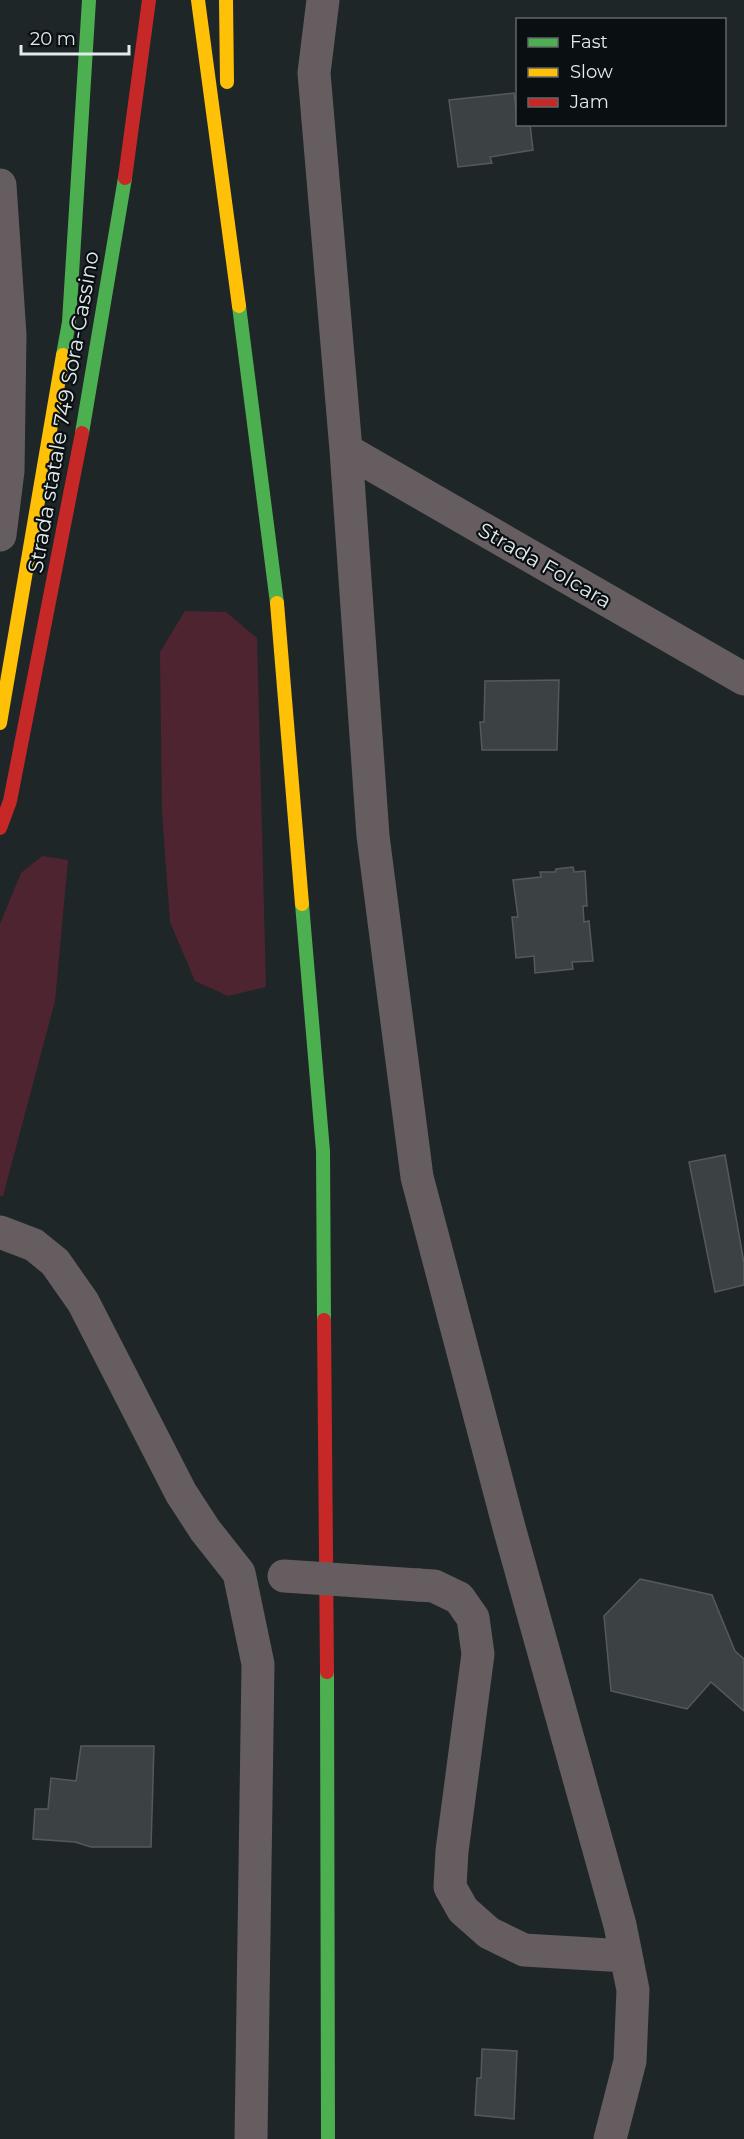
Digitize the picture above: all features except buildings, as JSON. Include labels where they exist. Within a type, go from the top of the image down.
[{"type":"highway","name":"Strada statale 749 Sora-Cassino","points":[[0,723],[69,322],[89,0]]},
{"type":"highway","name":"Strada statale 749 Sora-Cassino","points":[[0,828],[10,801],[93,378],[132,137],[148,0]]},
{"type":"highway","points":[[198,0],[274,573],[323,1151],[327,2139]]},
{"type":"highway","points":[[226,0],[227,95]]},
{"type":"highway","points":[[73,36],[75,226]]},
{"type":"highway","points":[[227,118],[229,225]]},
{"type":"street","points":[[323,0],[314,73],[346,450],[374,836],[417,1177],[510,1532],[620,1925],[633,1990],[630,2061],[610,2139]]},
{"type":"street","points":[[0,185],[10,335],[8,471],[0,535]]},
{"type":"street","name":"Strada Folcara","points":[[346,450],[744,679]]},
{"type":"street","points":[[0,1232],[34,1245],[56,1262],[83,1302],[181,1493],[205,1530],[238,1573],[258,1664],[251,2139]]},
{"type":"street","points":[[238,1573],[434,1586],[459,1598],[473,1618],[478,1654],[452,1851],[450,1887],[463,1910],[489,1933],[524,1950],[626,1956]]},
{"type":"shaded area","points":[[185,611],[226,612],[257,638],[266,987],[228,996],[195,981],[170,922],[162,812],[160,652]]},
{"type":"shaded area","points":[[42,856],[68,860],[55,1001],[3,1196],[0,1196],[0,924],[21,873]]},
{"type":"traffic: fast","points":[[63,355],[69,322],[89,0]]},
{"type":"traffic: fast","points":[[82,433],[125,178]]},
{"type":"traffic: fast","points":[[239,306],[277,603]]},
{"type":"traffic: fast","points":[[302,904],[323,1151],[324,1320]]},
{"type":"traffic: fast","points":[[327,1672],[328,2139]]},
{"type":"traffic: slow","points":[[198,0],[239,306]]},
{"type":"traffic: slow","points":[[226,0],[227,82]]},
{"type":"traffic: slow","points":[[0,723],[63,355]]},
{"type":"traffic: slow","points":[[277,603],[302,904]]},
{"type":"traffic: jam","points":[[125,178],[149,0]]},
{"type":"traffic: jam","points":[[0,828],[10,801],[82,433]]},
{"type":"traffic: jam","points":[[324,1320],[327,1672]]}]
